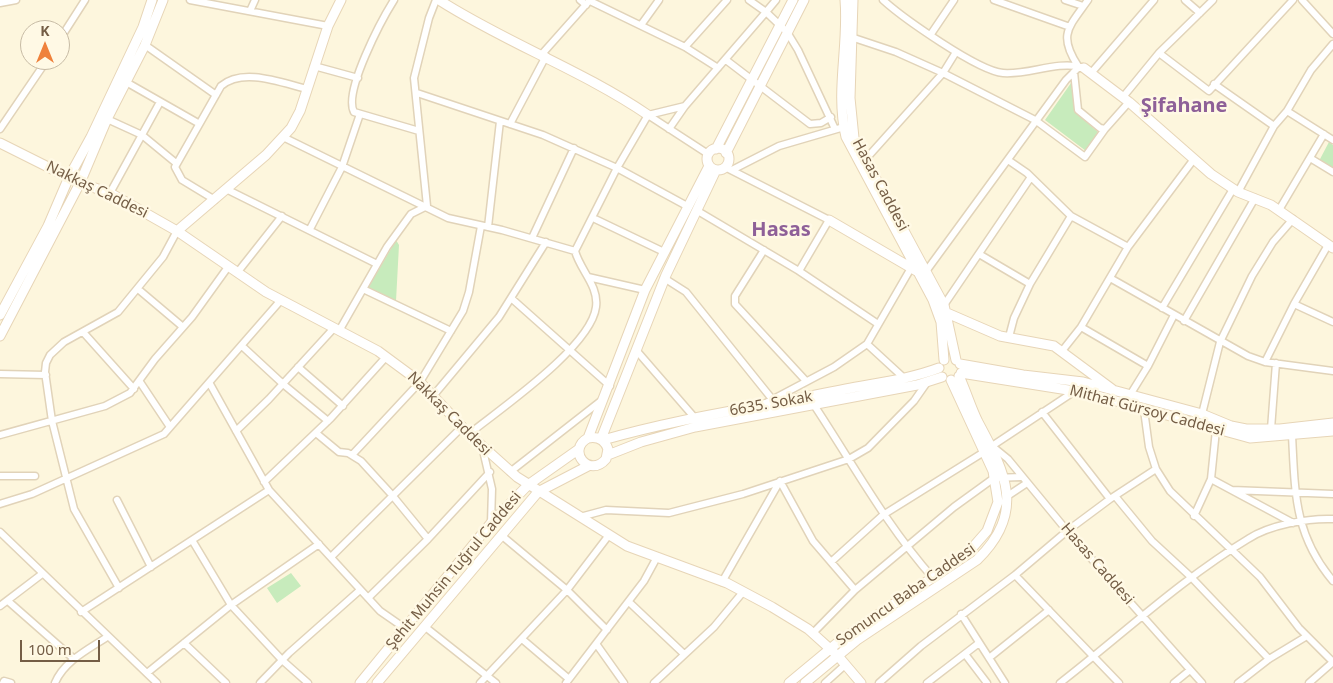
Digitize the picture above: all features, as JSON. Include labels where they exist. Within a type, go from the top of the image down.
[{"type":"main road","points":[[1,309],[48,226],[69,177],[91,137],[143,27],[152,0]]},
{"type":"main road","points":[[0,336],[80,182],[107,119],[145,45],[162,0]]},
{"type":"main road","points":[[177,231],[228,190],[291,128],[300,111],[328,26],[341,0]]},
{"type":"main road","points":[[437,0],[466,18],[544,55],[620,96],[648,115]]},
{"type":"main road","points":[[712,168],[707,160],[793,0]]},
{"type":"main road","points":[[712,168],[728,168],[726,152],[804,0]]},
{"type":"main road","name":"Hasas Caddesi","points":[[845,0],[839,128],[945,309],[952,370]]},
{"type":"main road","name":"Hasas Caddesi","points":[[853,0],[850,116],[854,138],[923,271],[941,322],[952,370]]},
{"type":"main road","points":[[1082,69],[1126,100],[1194,159],[1235,191],[1279,210],[1331,247]]},
{"type":"main road","name":"Nakkaş Caddesi","points":[[0,143],[69,177],[110,193],[177,231],[237,273],[281,300],[386,357],[420,382],[469,434],[510,472],[538,492],[609,535],[656,558],[722,582],[772,607],[813,633],[838,656],[860,683]]},
{"type":"main road","points":[[712,152],[726,152]]},
{"type":"main road","points":[[588,438],[602,440],[608,449],[608,454],[603,463],[593,467],[588,466],[580,459],[578,449],[584,440],[588,438],[605,398],[645,290],[687,206],[712,168]]},
{"type":"main road","points":[[602,440],[664,278],[696,210],[712,168]]},
{"type":"main road","points":[[829,220],[911,268],[923,271]]},
{"type":"main road","name":"Mithat Gürsoy Caddesi","points":[[945,309],[979,328],[1009,337],[1054,346],[1118,393]]},
{"type":"main road","name":"Mithat Gürsoy Caddesi","points":[[952,370],[1075,391],[1250,438],[1333,431]]},
{"type":"main road","name":"Mithat Gürsoy Caddesi","points":[[952,370],[1083,382],[1118,393],[1202,414],[1231,426],[1271,429],[1333,423]]},
{"type":"main road","name":"6635. Sokak","points":[[602,440],[694,417],[952,370]]},
{"type":"main road","name":"6635. Sokak","points":[[608,454],[679,431],[928,381],[952,370]]},
{"type":"main road","name":"Somuncu Baba Caddesi","points":[[805,683],[857,640],[977,560],[992,545],[1002,528],[1006,497],[1005,477],[992,446],[952,370]]},
{"type":"main road","name":"Somuncu Baba Caddesi","points":[[788,683],[830,649],[966,555],[988,531],[998,502],[994,478],[952,370]]},
{"type":"main road","name":"Şehit Muhsin Tuğrul Caddesi","points":[[360,683],[491,523],[528,484],[578,449]]},
{"type":"main road","name":"Şehit Muhsin Tuğrul Caddesi","points":[[377,683],[538,492],[588,466]]},
{"type":"street","points":[[0,3],[16,0]]},
{"type":"street","points":[[70,23],[85,0]]},
{"type":"street","points":[[195,0],[328,26]]},
{"type":"street","points":[[250,11],[255,0]]},
{"type":"street","points":[[394,0],[378,26],[364,58],[352,106],[354,112],[419,131]]},
{"type":"street","points":[[426,206],[417,93],[414,78],[428,18],[437,0]]},
{"type":"street","points":[[580,0],[589,2],[641,25],[718,68]]},
{"type":"street","points":[[641,25],[659,0]]},
{"type":"street","points":[[685,48],[727,0]]},
{"type":"street","points":[[728,168],[779,146],[839,128],[831,117],[787,32],[766,12],[749,0]]},
{"type":"street","points":[[669,129],[685,106],[776,0]]},
{"type":"street","points":[[883,0],[956,52],[1001,73],[1052,65],[1082,69]]},
{"type":"street","points":[[931,34],[954,0]]},
{"type":"street","points":[[994,0],[1070,27]]},
{"type":"street","points":[[1065,0],[1086,3],[1070,27],[1066,44],[1082,69],[1078,110],[1100,128],[1105,129]]},
{"type":"street","points":[[923,271],[1008,160],[1035,120],[1082,69],[1154,0]]},
{"type":"street","points":[[1185,0],[1200,13]]},
{"type":"street","points":[[851,37],[896,52],[1035,120],[1085,157],[1159,53],[1213,0]]},
{"type":"street","points":[[1159,53],[1209,91],[1293,0]]},
{"type":"street","points":[[1302,0],[1333,34]]},
{"type":"street","points":[[510,124],[544,55],[589,2]]},
{"type":"street","points":[[1162,308],[1274,126],[1287,111],[1311,70],[1333,44]]},
{"type":"street","points":[[145,45],[216,95]]},
{"type":"street","points":[[865,160],[942,73],[956,52]]},
{"type":"street","points":[[726,60],[810,124],[821,122],[831,117]]},
{"type":"street","points":[[314,66],[358,78]]},
{"type":"street","points":[[0,129],[39,70]]},
{"type":"street","points":[[215,200],[178,176],[175,171],[176,163],[216,95],[230,79],[240,77],[255,78],[307,89]]},
{"type":"street","points":[[126,82],[198,123]]},
{"type":"street","points":[[1214,84],[1274,126]]},
{"type":"street","points":[[417,93],[574,148],[617,168],[687,206]]},
{"type":"street","points":[[110,193],[160,102]]},
{"type":"street","points":[[469,434],[533,383],[583,337],[596,307],[594,290],[575,251],[617,168],[648,115],[685,106]]},
{"type":"street","points":[[1287,111],[1333,140]]},
{"type":"street","points":[[310,229],[342,167],[360,114]]},
{"type":"street","points":[[648,115],[669,129],[712,152]]},
{"type":"street","points":[[107,119],[142,135],[176,163]]},
{"type":"street","points":[[352,455],[420,382],[462,311],[469,292],[485,227],[500,121]]},
{"type":"street","points":[[1279,210],[1324,134]]},
{"type":"street","points":[[283,137],[448,218],[532,238],[575,251]]},
{"type":"street","points":[[532,238],[574,148]]},
{"type":"street","points":[[1310,158],[1333,172]]},
{"type":"street","points":[[1062,351],[1081,327],[1128,247],[1194,159]]},
{"type":"street","points":[[1008,160],[1031,177],[1071,216],[1128,247]]},
{"type":"street","points":[[728,168],[829,220],[799,271]]},
{"type":"street","points":[[945,309],[979,254],[1031,177]]},
{"type":"street","points":[[228,190],[310,229],[377,264]]},
{"type":"street","points":[[1184,322],[1254,198]]},
{"type":"street","points":[[236,431],[336,329],[411,214],[426,206]]},
{"type":"street","points":[[696,210],[799,271],[878,324]]},
{"type":"street","points":[[237,273],[282,216]]},
{"type":"street","points":[[1009,337],[1014,318],[1030,284],[1071,216]]},
{"type":"street","points":[[593,218],[664,252]]},
{"type":"street","points":[[1202,414],[1220,342],[1252,276],[1273,242],[1293,220]]},
{"type":"street","points":[[119,588],[74,509],[52,421],[46,363],[50,355],[64,342],[118,312],[163,257],[177,231]]},
{"type":"street","points":[[433,396],[474,349],[511,298],[546,242]]},
{"type":"street","points":[[1265,362],[1294,304],[1331,247]]},
{"type":"street","points":[[764,250],[735,296],[735,304],[806,381]]},
{"type":"street","points":[[979,254],[1030,284]]},
{"type":"street","points":[[0,435],[105,406],[121,399],[140,382],[155,359],[228,267]]},
{"type":"street","points":[[763,405],[834,366],[867,344],[911,268]]},
{"type":"street","points":[[588,278],[645,290]]},
{"type":"street","points":[[664,278],[686,292],[772,399]]},
{"type":"street","points":[[1110,278],[1220,342],[1265,362],[1333,371]]},
{"type":"street","points":[[138,289],[182,327]]},
{"type":"street","points":[[363,289],[451,331]]},
{"type":"street","points":[[511,298],[610,386]]},
{"type":"street","points":[[0,504],[32,494],[151,441],[170,428],[281,300]]},
{"type":"street","points":[[1294,304],[1333,322]]},
{"type":"street","points":[[1130,395],[1148,366],[1174,315]]},
{"type":"street","points":[[1081,327],[1148,366]]},
{"type":"street","points":[[83,332],[134,389]]},
{"type":"street","points":[[867,344],[904,378]]},
{"type":"street","points":[[242,346],[282,384],[328,421]]},
{"type":"street","points":[[636,350],[694,417]]},
{"type":"street","points":[[264,482],[328,421],[386,357]]},
{"type":"street","points":[[1271,429],[1276,364]]},
{"type":"street","points":[[298,367],[342,406]]},
{"type":"street","points":[[0,374],[46,375]]},
{"type":"street","points":[[578,517],[606,510],[669,513],[712,503],[849,458],[868,448],[914,401],[928,381]]},
{"type":"street","points":[[140,382],[170,428]]},
{"type":"street","points":[[210,384],[269,490],[380,611],[406,629]]},
{"type":"street","points":[[992,446],[1075,391]]},
{"type":"street","points":[[510,472],[605,398]]},
{"type":"street","points":[[814,404],[883,515],[906,548],[933,578]]},
{"type":"street","points":[[1144,410],[1149,447],[1156,469],[1170,491],[1260,577],[1307,636],[1333,662],[1309,683]]},
{"type":"street","points":[[1042,412],[1112,498],[1269,659]]},
{"type":"street","points":[[331,557],[462,427]]},
{"type":"street","points":[[1194,516],[1207,492],[1211,479],[1216,430]]},
{"type":"street","points":[[316,433],[339,452],[352,455],[392,495],[428,539]]},
{"type":"street","points":[[1292,435],[1296,522],[1316,560],[1333,581]]},
{"type":"street","points":[[482,446],[490,472],[493,503],[491,523]]},
{"type":"street","name":"Hasas Caddesi","points":[[992,446],[1008,459],[1067,532],[1202,683]]},
{"type":"street","points":[[831,562],[883,515],[984,452]]},
{"type":"street","points":[[878,683],[961,614],[1015,575],[1067,532],[1112,498],[1156,469]]},
{"type":"street","points":[[368,598],[428,539],[490,472]]},
{"type":"street","points":[[0,476],[35,476]]},
{"type":"street","points":[[813,633],[855,590],[938,519],[994,478],[1021,477]]},
{"type":"street","points":[[1211,479],[1296,522]]},
{"type":"street","points":[[780,481],[813,541],[855,590]]},
{"type":"street","points":[[722,582],[780,481]]},
{"type":"street","points":[[1006,497],[1028,484]]},
{"type":"street","points":[[81,612],[269,490]]},
{"type":"street","points":[[1232,490],[1333,494]]},
{"type":"street","points":[[117,500],[151,566]]},
{"type":"street","points":[[1060,683],[1191,577],[1249,538],[1296,522],[1333,519]]},
{"type":"street","points":[[0,532],[81,612],[157,683]]},
{"type":"street","points":[[501,535],[567,590],[607,630]]},
{"type":"street","points":[[480,683],[567,590],[609,535]]},
{"type":"street","points":[[192,540],[231,605],[282,660],[308,683]]},
{"type":"street","points":[[147,673],[231,605],[319,544]]},
{"type":"street","points":[[522,639],[568,681],[644,582],[656,558]]},
{"type":"street","points":[[0,606],[42,574]]},
{"type":"street","points":[[1015,575],[1119,683]]},
{"type":"street","points":[[260,683],[282,660],[360,590]]},
{"type":"street","points":[[654,683],[714,627],[743,592]]},
{"type":"street","points":[[8,601],[74,660]]},
{"type":"street","points":[[629,602],[684,654]]},
{"type":"street","points":[[989,658],[1049,610]]},
{"type":"street","points":[[961,614],[1005,683]]},
{"type":"street","points":[[424,626],[496,683]]},
{"type":"street","points":[[1238,683],[1269,659],[1307,636]]},
{"type":"street","points":[[55,683],[62,670],[107,637]]},
{"type":"street","points":[[926,683],[979,642]]},
{"type":"street","points":[[184,643],[226,683]]},
{"type":"street","points":[[597,645],[624,683]]},
{"type":"street","points":[[965,654],[987,683]]},
{"type":"street","points":[[825,683],[845,664]]},
{"type":"street","points":[[1174,683],[1190,670]]},
{"type":"street","points":[[935,676],[940,683]]},
{"type":"street","points":[[3,683],[4,681],[12,683]]},
{"type":"green space","points":[[1071,83],[1075,112],[1098,132],[1086,151],[1045,120]]},
{"type":"green space","points":[[1329,142],[1333,145],[1333,169],[1319,161]]},
{"type":"green space","points":[[396,240],[399,245],[396,301],[368,288]]},
{"type":"green space","points":[[291,573],[301,586],[277,603],[267,588]]},
{"type":"district","name":"Şifahane","points":[[1184,106]]},
{"type":"district","name":"Hasas","points":[[781,230]]}]
